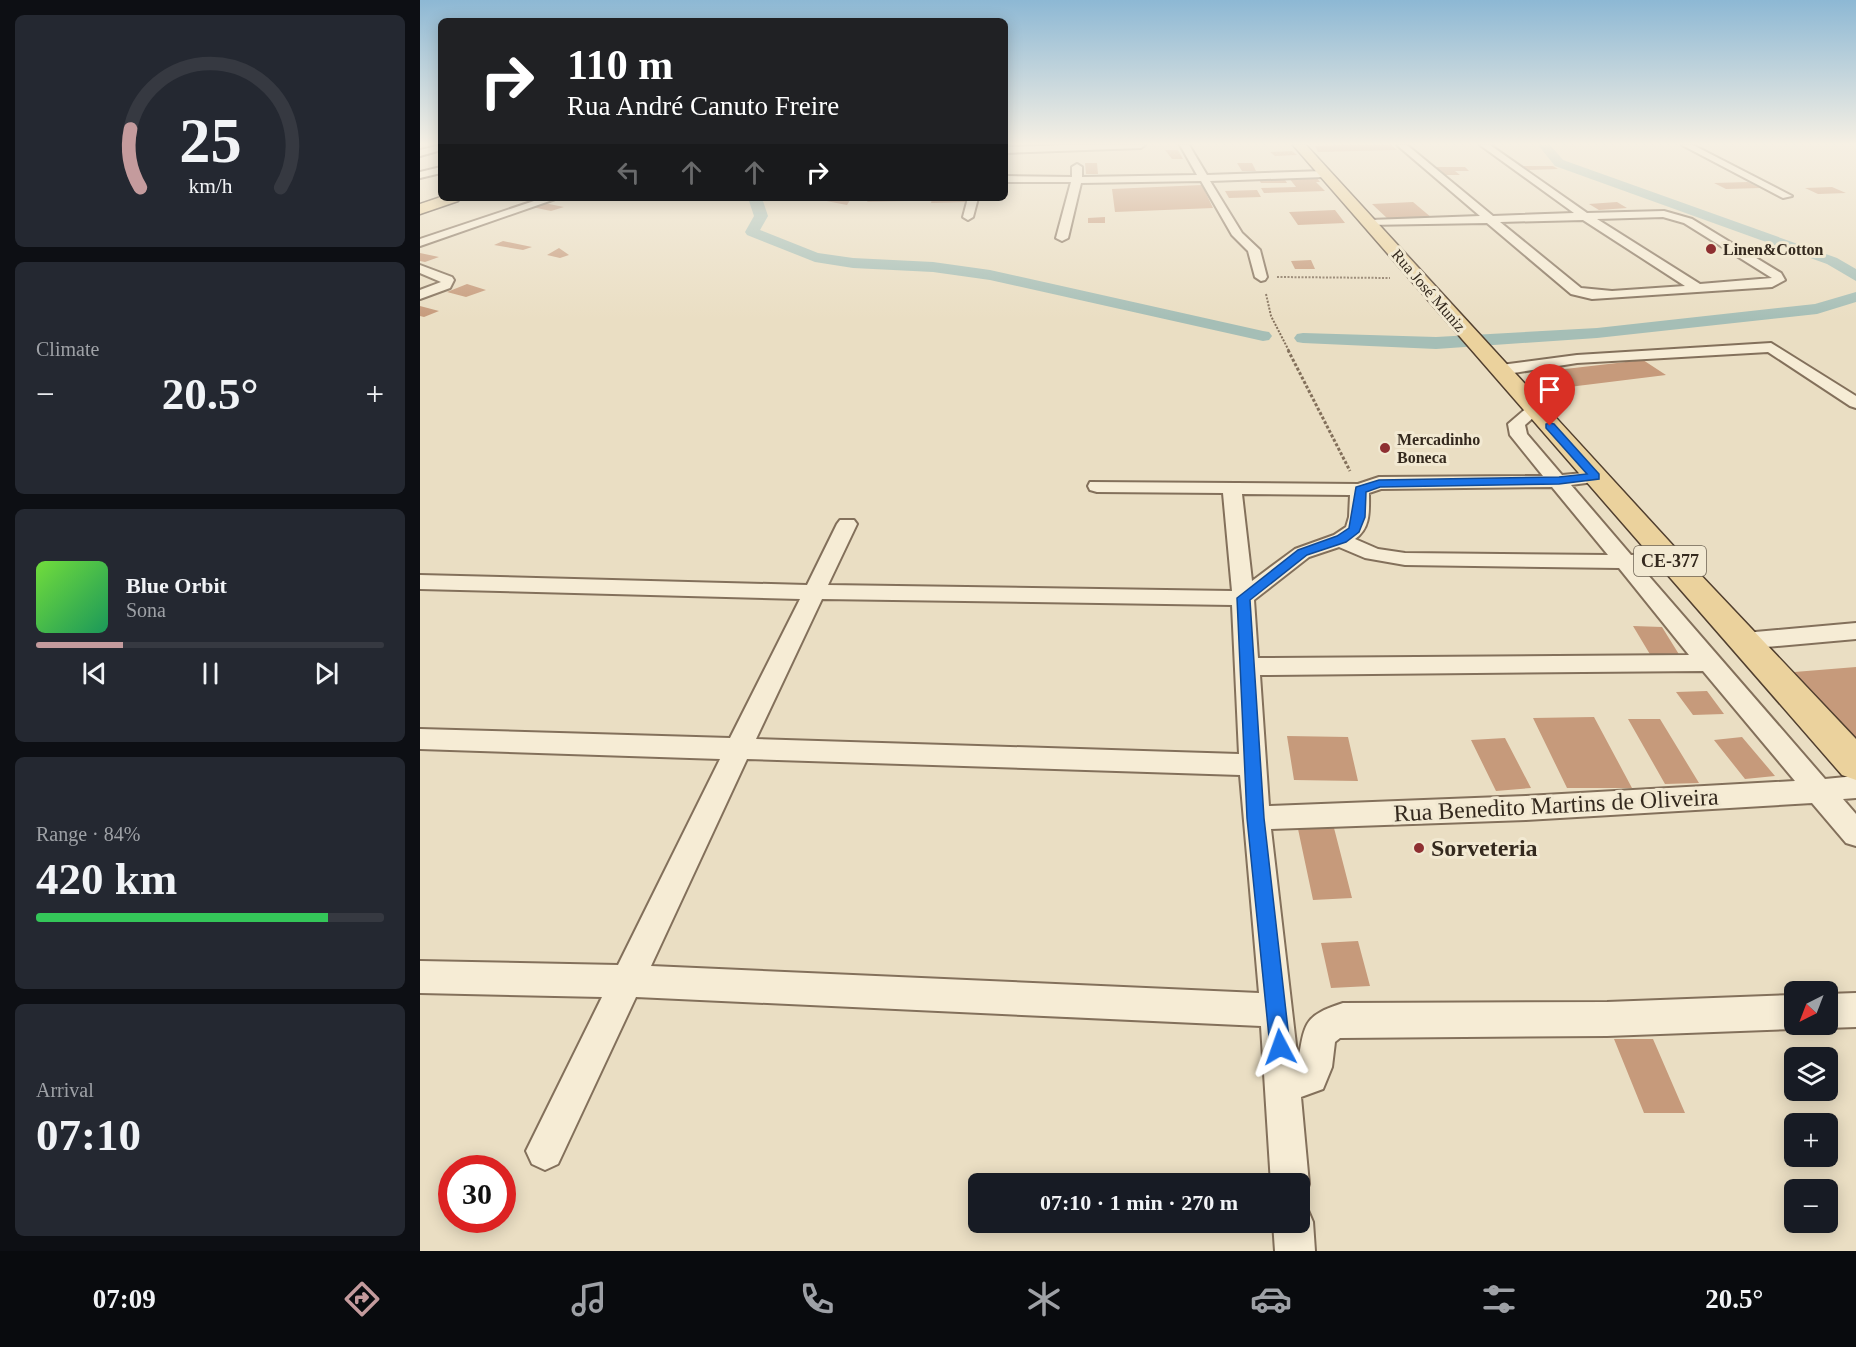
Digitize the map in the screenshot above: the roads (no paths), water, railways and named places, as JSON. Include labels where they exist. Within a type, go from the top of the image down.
[{"type":"main road","points":[[420,209],[437,203]]},
{"type":"main road","name":"Rua José Muniz","points":[[1351,203],[1494,362]]},
{"type":"main road","name":"CE-377","points":[[1494,362],[1668,559],[1856,764]]},
{"type":"street","points":[[420,243],[537,203]]},
{"type":"street","points":[[968,217],[972,203]]},
{"type":"street","points":[[1062,238],[1071,203]]},
{"type":"street","points":[[1219,203],[1238,235],[1254,250],[1261,277]]},
{"type":"street","points":[[1370,224],[1488,218],[1583,215],[1652,214],[1677,217],[1688,221],[1777,276],[1779,280],[1772,283],[1600,295],[1576,291],[1488,218],[1471,203]]},
{"type":"street","points":[[1567,203],[1697,288]]},
{"type":"street","points":[[420,269],[448,280],[445,285],[420,295]]},
{"type":"street","points":[[1494,362],[1771,347],[1856,403]]},
{"type":"street","points":[[1535,409],[1518,420],[1516,428],[1709,663],[1856,834]]},
{"type":"street","points":[[1097,486],[1360,490],[1388,483],[1559,481],[1595,477]]},
{"type":"street","points":[[1232,488],[1244,598],[1256,818],[1277,1010],[1289,1173]]},
{"type":"street","points":[[421,582],[815,592],[1244,598],[1302,553],[1341,539],[1355,530],[1359,517],[1360,490]]},
{"type":"street","points":[[545,1151],[848,524]]},
{"type":"street","points":[[1341,539],[1358,550],[1406,560],[1626,562],[1668,559]]},
{"type":"street","points":[[1744,641],[1856,631]]},
{"type":"street","points":[[1248,667],[1709,663]]},
{"type":"street","points":[[420,739],[1252,765]]},
{"type":"street","name":"Rua Benedito Martins de Oliveira","points":[[1256,818],[1526,808],[1856,787]]},
{"type":"street","points":[[420,977],[627,981],[1277,1010]]},
{"type":"street","points":[[1838,1011],[1856,1010]]},
{"type":"street","points":[[1283,1084],[1311,1077],[1320,1032],[1329,1023],[1343,1020],[1607,1019],[1784,1012]]},
{"type":"street","points":[[1294,1233],[1295,1251]]},
{"type":"waterway","points":[[757,203],[761,216],[752,232],[815,257],[853,263],[933,267],[990,275],[1263,336]]},
{"type":"waterway","points":[[1671,203],[1832,261],[1856,276]]},
{"type":"waterway","points":[[1303,338],[1436,343],[1597,333],[1817,309],[1856,297]]},
{"type":"place","name":"Linen&Cotton","points":[[1711,249]]},
{"type":"place","name":"Mercadinho Boneca","points":[[1385,448]]},
{"type":"place","name":"Sorveteria","points":[[1419,848]]}]
